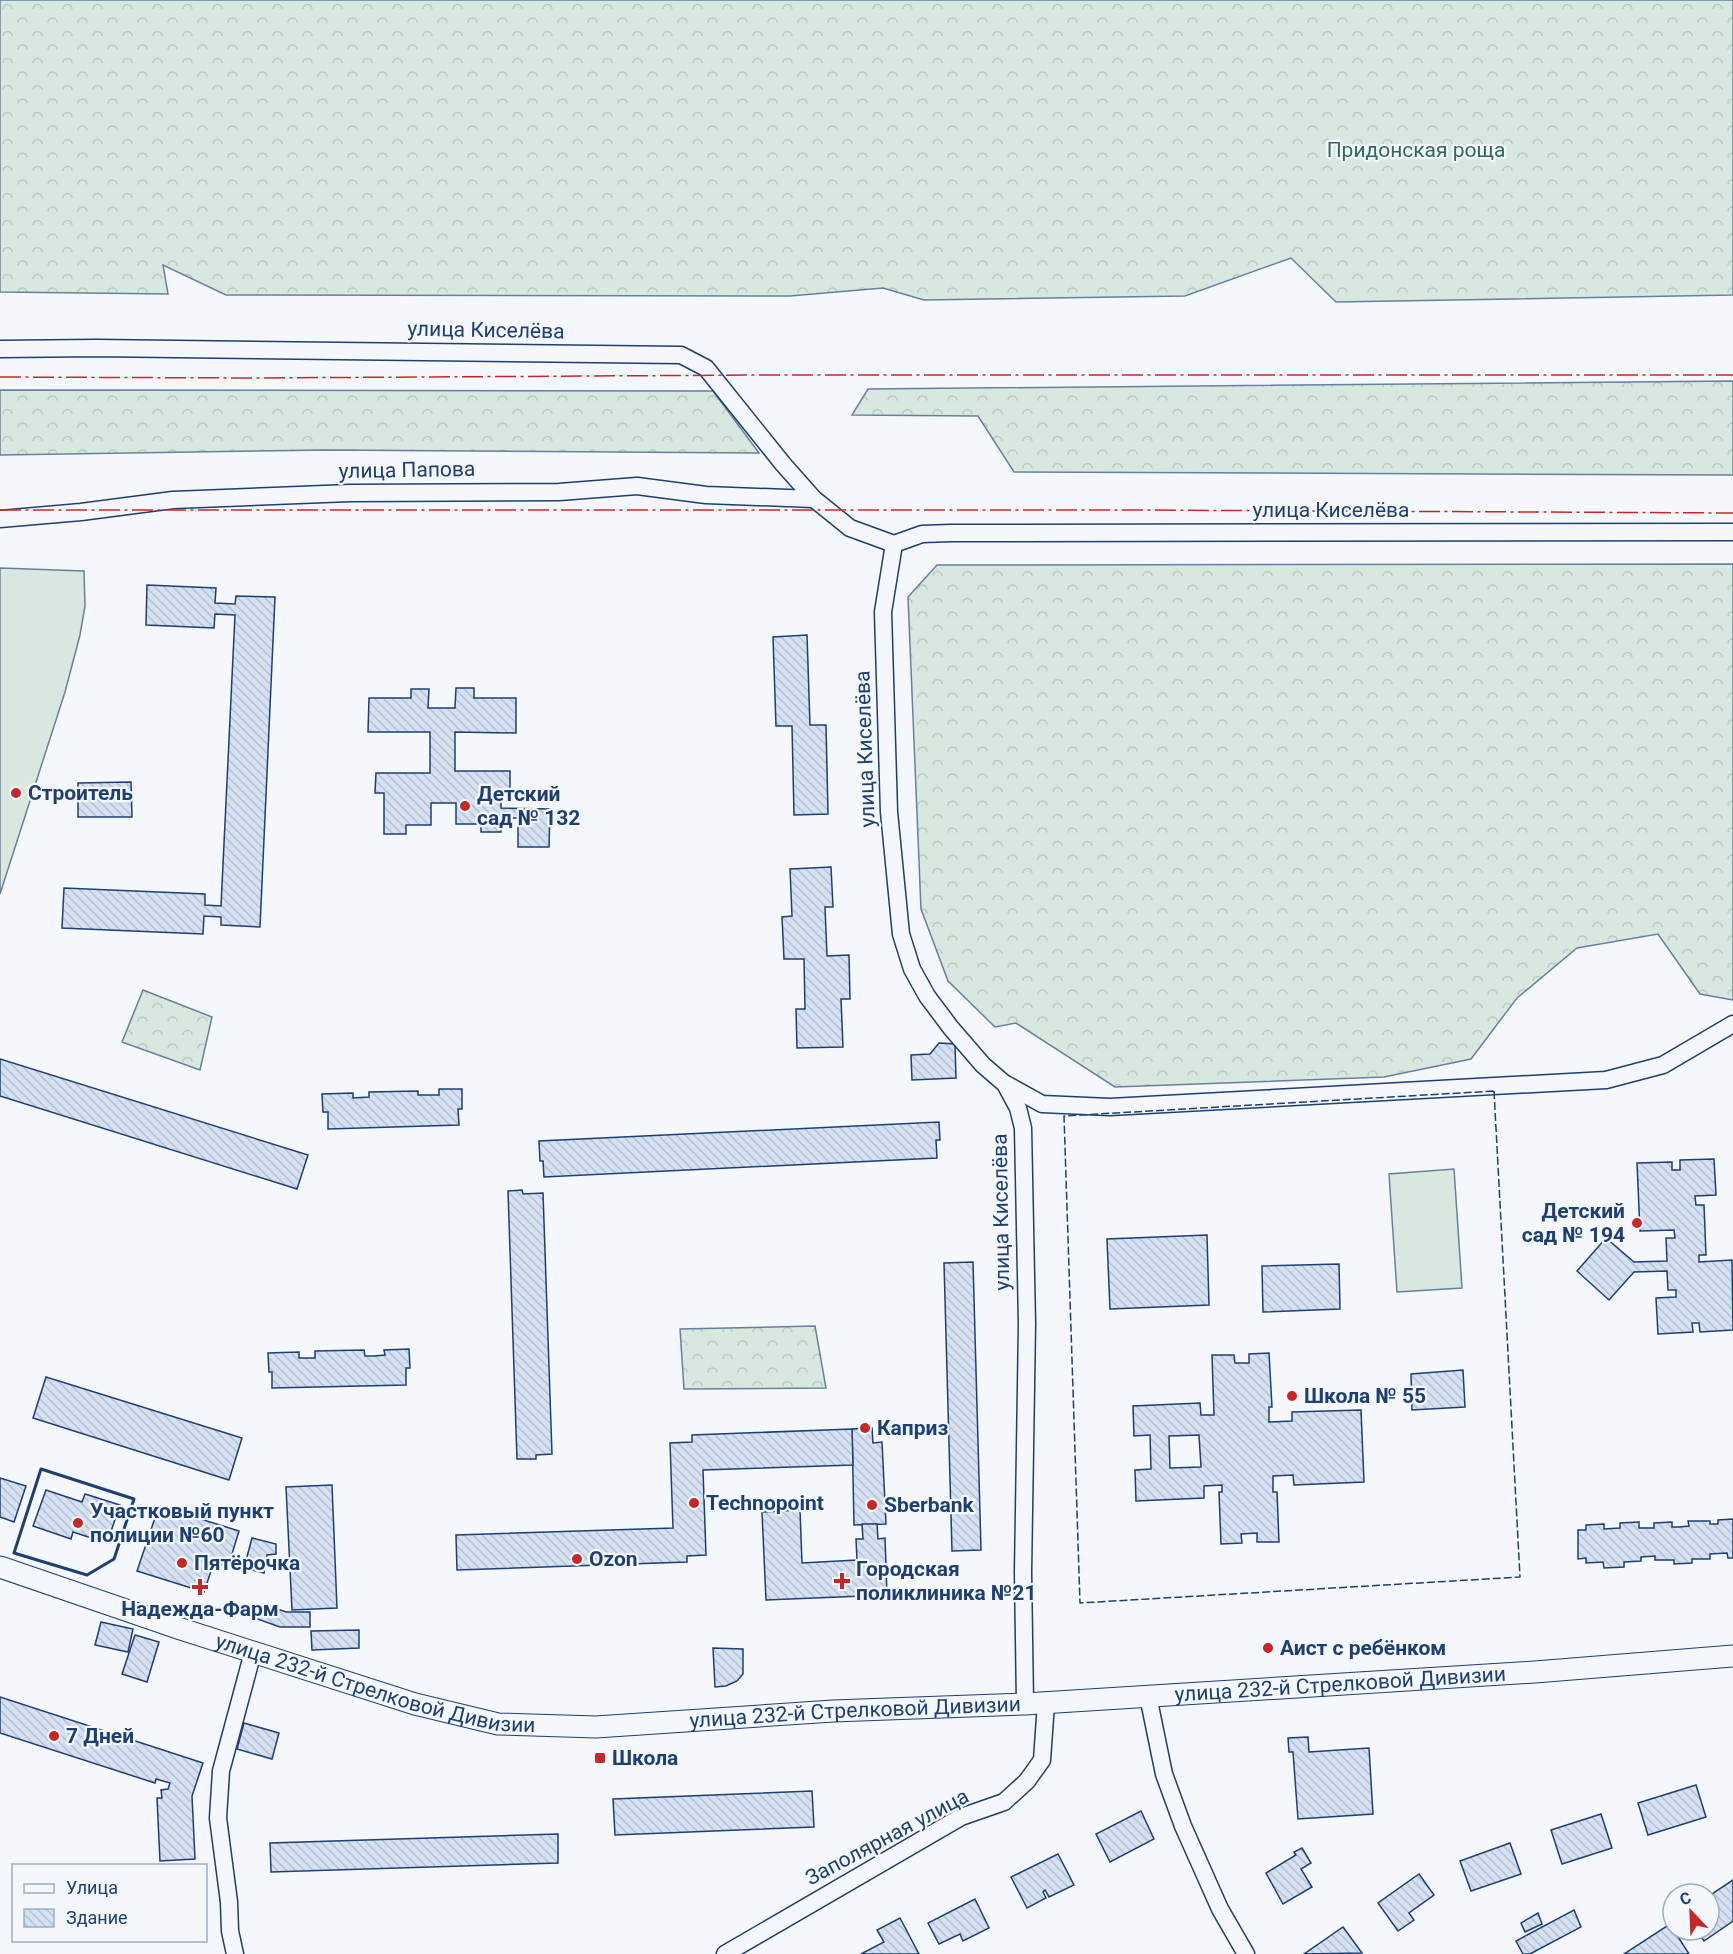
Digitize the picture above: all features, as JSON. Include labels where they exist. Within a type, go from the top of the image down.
[{"type":"street","name":"улица Киселёва","points":[[0,349],[96,348],[681,355],[706,368],[783,465],[814,499],[850,528],[894,544],[922,534],[951,533],[1733,532]]},
{"type":"street","name":"улица Папова","points":[[0,519],[81,513],[173,500],[350,493],[559,492],[638,486],[706,495],[814,499]]},
{"type":"street","name":"улица Киселёва","points":[[894,544],[883,612],[889,812],[901,934],[912,969],[927,996],[983,1065],[1005,1084],[1018,1108],[1023,1128],[1027,1324],[1023,1573],[1035,1703]]},
{"type":"street","points":[[1005,1084],[1042,1104],[1110,1107],[1606,1080],[1663,1065],[1733,1024]]},
{"type":"street","name":"улица 232-й Стрелковой Дивизии","points":[[0,1567],[415,1704],[498,1724],[596,1727],[844,1710],[1035,1703],[1733,1656]]},
{"type":"street","points":[[235,1954],[230,1931],[229,1902],[218,1818],[221,1771],[253,1652]]},
{"type":"street","points":[[1148,1696],[1164,1774],[1183,1826],[1220,1909],[1246,1954]]},
{"type":"street","name":"Заполярная улица","points":[[725,1954],[961,1817],[1004,1802],[1027,1781],[1042,1760],[1035,1703]]},
{"type":"green space","name":"Придонская роща","points":[[0,0],[1733,0],[1733,295],[1336,302],[1291,258],[1185,296],[924,300],[883,288],[790,296],[226,295],[163,265],[168,294],[0,292]]},
{"type":"green space","points":[[1733,381],[1733,475],[1014,472],[978,416],[852,415],[868,389]]},
{"type":"green space","points":[[0,390],[713,391],[759,453],[327,450],[0,455]]},
{"type":"green space","points":[[1733,564],[1733,1000],[1700,994],[1658,934],[1577,948],[1517,998],[1471,1059],[1384,1077],[1115,1087],[1016,1023],[995,1027],[948,981],[921,909],[908,597],[937,565]]},
{"type":"green space","name":"Строитель","points":[[0,568],[84,571],[85,606],[65,692],[0,894]]},
{"type":"green space","points":[[143,990],[212,1017],[200,1070],[122,1042]]},
{"type":"green space","points":[[1454,1169],[1462,1288],[1397,1292],[1389,1174]]},
{"type":"green space","points":[[815,1326],[826,1388],[684,1389],[680,1329]]},
{"type":"building","points":[[147,585],[216,588],[215,603],[235,604],[236,596],[275,597],[260,927],[221,925],[221,917],[204,916],[203,934],[62,928],[64,888],[205,894],[205,905],[221,906],[235,615],[215,614],[214,628],[146,625]]},
{"type":"building","points":[[807,635],[810,725],[826,725],[828,814],[794,815],[792,726],[776,726],[773,637]]},
{"type":"building","points":[[456,688],[474,688],[474,698],[516,698],[516,733],[455,732],[455,771],[510,771],[510,791],[501,791],[501,808],[550,809],[549,847],[518,847],[518,818],[501,818],[501,832],[481,832],[481,824],[456,824],[456,803],[431,803],[431,825],[406,825],[406,834],[384,834],[384,793],[375,793],[376,773],[430,773],[430,732],[368,732],[369,698],[411,698],[411,689],[429,689],[428,708],[455,708]]},
{"type":"building","points":[[131,782],[132,817],[78,817],[78,783]]},
{"type":"building","points":[[831,867],[833,907],[825,907],[827,956],[849,955],[850,999],[841,999],[843,1047],[797,1048],[796,1009],[805,1009],[804,959],[784,959],[782,917],[792,916],[790,869]]},
{"type":"building","points":[[939,1043],[955,1044],[956,1078],[912,1080],[911,1055],[930,1054]]},
{"type":"building","points":[[0,1059],[308,1155],[297,1189],[0,1096]]},
{"type":"building","points":[[439,1089],[462,1089],[462,1109],[458,1109],[459,1125],[328,1129],[328,1112],[323,1112],[322,1094],[353,1093],[353,1098],[369,1097],[369,1092],[418,1091],[418,1095],[439,1095]]},
{"type":"building","points":[[939,1122],[940,1140],[936,1140],[937,1158],[544,1177],[543,1161],[540,1161],[539,1141]]},
{"type":"building","points":[[1714,1159],[1716,1195],[1695,1196],[1696,1205],[1704,1205],[1706,1255],[1699,1255],[1699,1262],[1732,1260],[1733,1330],[1700,1332],[1699,1323],[1692,1323],[1693,1332],[1658,1334],[1656,1298],[1676,1297],[1676,1290],[1668,1290],[1667,1271],[1634,1272],[1609,1300],[1577,1271],[1606,1238],[1634,1262],[1667,1261],[1666,1238],[1675,1238],[1674,1230],[1640,1231],[1637,1163],[1672,1162],[1672,1170],[1680,1170],[1680,1160]]},
{"type":"building","points":[[522,1190],[523,1194],[543,1193],[552,1454],[536,1455],[536,1459],[517,1459],[508,1191]]},
{"type":"building","points":[[1207,1235],[1209,1305],[1110,1309],[1107,1239]]},
{"type":"building","points":[[973,1262],[981,1550],[952,1551],[944,1263]]},
{"type":"building","points":[[1339,1264],[1340,1309],[1263,1312],[1262,1266]]},
{"type":"building","points":[[409,1349],[410,1368],[406,1368],[406,1385],[272,1388],[272,1372],[269,1372],[268,1353],[299,1352],[299,1358],[315,1358],[315,1351],[364,1350],[365,1356],[374,1356],[385,1355],[384,1350]]},
{"type":"building","points":[[1269,1353],[1272,1407],[1269,1407],[1269,1422],[1292,1421],[1292,1412],[1361,1410],[1364,1482],[1294,1485],[1293,1475],[1273,1476],[1273,1492],[1277,1492],[1279,1542],[1257,1542],[1257,1533],[1241,1534],[1242,1543],[1221,1544],[1219,1492],[1222,1492],[1222,1485],[1204,1486],[1204,1498],[1136,1501],[1135,1470],[1151,1469],[1150,1435],[1134,1436],[1133,1406],[1200,1403],[1201,1415],[1214,1415],[1212,1355],[1234,1355],[1235,1363],[1249,1363],[1249,1354]],"holes":[[[1199,1435],[1201,1467],[1170,1468],[1169,1436]]]},
{"type":"building","points":[[1463,1370],[1465,1407],[1412,1410],[1411,1374]]},
{"type":"building","points":[[46,1377],[242,1438],[229,1480],[33,1418]]},
{"type":"building","points":[[872,1428],[873,1443],[882,1442],[886,1524],[854,1525],[852,1429]]},
{"type":"building","points":[[852,1429],[853,1465],[703,1470],[706,1555],[687,1556],[687,1562],[457,1570],[456,1535],[673,1528],[670,1443],[692,1442],[692,1435]]},
{"type":"building","points":[[0,1478],[26,1486],[14,1522],[0,1517]]},
{"type":"building","points":[[332,1485],[337,1608],[292,1610],[286,1487]]},
{"type":"building","points":[[46,1490],[82,1502],[85,1494],[120,1505],[107,1543],[73,1532],[71,1539],[33,1526]]},
{"type":"building","points":[[159,1506],[239,1531],[228,1567],[214,1562],[204,1592],[137,1571]]},
{"type":"building","points":[[800,1510],[802,1563],[857,1560],[856,1539],[863,1539],[862,1524],[877,1524],[878,1539],[885,1538],[887,1595],[766,1600],[762,1512]]},
{"type":"building","points":[[1733,1519],[1733,1558],[1728,1558],[1727,1553],[1710,1554],[1710,1559],[1692,1559],[1692,1563],[1674,1564],[1674,1560],[1655,1560],[1655,1556],[1641,1557],[1641,1561],[1624,1562],[1624,1567],[1604,1568],[1603,1562],[1586,1563],[1586,1558],[1578,1559],[1578,1530],[1586,1530],[1586,1525],[1604,1524],[1604,1529],[1620,1528],[1620,1523],[1639,1522],[1639,1528],[1654,1528],[1654,1523],[1672,1522],[1672,1527],[1679,1527],[1689,1526],[1688,1521],[1710,1521],[1710,1524],[1718,1524],[1718,1520]]},
{"type":"building","points":[[252,1538],[276,1544],[276,1554],[267,1555],[264,1573],[244,1568]]},
{"type":"building","points":[[263,1604],[286,1612],[310,1612],[310,1627],[280,1627],[246,1615],[250,1605],[261,1609]]},
{"type":"building","points":[[101,1622],[133,1629],[128,1652],[95,1645]]},
{"type":"building","points":[[359,1630],[359,1648],[312,1650],[311,1631]]},
{"type":"building","points":[[135,1635],[159,1642],[147,1682],[122,1674]]},
{"type":"building","points":[[713,1648],[743,1649],[743,1674],[737,1681],[726,1686],[715,1687]]},
{"type":"building","points":[[0,1697],[203,1763],[192,1796],[195,1859],[160,1861],[157,1798],[162,1798],[161,1790],[168,1789],[170,1783],[156,1779],[155,1783],[0,1733]]},
{"type":"building","points":[[244,1723],[279,1733],[272,1759],[237,1749]]},
{"type":"building","points":[[1308,1737],[1309,1752],[1369,1748],[1373,1814],[1298,1819],[1293,1752],[1289,1752],[1288,1738]]},
{"type":"building","points":[[1696,1785],[1706,1817],[1648,1835],[1638,1803]]},
{"type":"building","points":[[812,1791],[814,1827],[615,1835],[613,1799]]},
{"type":"building","points":[[1141,1811],[1154,1839],[1110,1862],[1096,1834]]},
{"type":"building","points":[[1601,1814],[1612,1848],[1562,1864],[1551,1830]]},
{"type":"building","points":[[558,1834],[558,1863],[271,1872],[270,1843]]},
{"type":"building","points":[[1510,1843],[1521,1874],[1471,1891],[1460,1861]]},
{"type":"building","points":[[1302,1848],[1311,1863],[1301,1869],[1312,1887],[1283,1904],[1266,1873],[1296,1855],[1294,1852]]},
{"type":"building","points":[[1058,1854],[1074,1885],[1049,1897],[1045,1890],[1043,1892],[1046,1898],[1027,1908],[1011,1877]]},
{"type":"building","points":[[1419,1874],[1434,1895],[1409,1913],[1414,1920],[1398,1931],[1378,1903]]},
{"type":"building","points":[[1733,1880],[1733,1921],[1721,1929],[1721,1888]]},
{"type":"building","points":[[975,1899],[989,1928],[963,1941],[960,1934],[939,1944],[928,1923]]},
{"type":"building","points":[[1574,1910],[1581,1927],[1530,1954],[1523,1954],[1516,1941]]},
{"type":"building","points":[[1538,1913],[1542,1924],[1525,1932],[1521,1923]]},
{"type":"building","points":[[900,1918],[919,1954],[861,1954],[884,1942],[877,1930]]},
{"type":"building","points":[[1343,1927],[1362,1953],[1304,1954]]},
{"type":"building","points":[[1661,1930],[1661,1942],[1681,1942],[1689,1954],[1624,1954]]},
{"type":"fence","points":[[1494,1091],[1520,1577],[1080,1603],[1064,1116],[1494,1091]]},
{"type":"wall","points":[[41,1469],[134,1499],[114,1559],[87,1575],[14,1553],[41,1469]]},
{"type":"power","points":[[0,377],[1733,375]]},
{"type":"power","points":[[0,510],[1134,510],[1733,513]]},
{"type":"place","name":"Строитель","points":[[16,793]]},
{"type":"place","name":"Детский сад № 132","points":[[465,806]]},
{"type":"place","name":"Детский сад № 194","points":[[1637,1223]]},
{"type":"place","name":"Школа № 55","points":[[1292,1396]]},
{"type":"place","name":"Каприз","points":[[865,1428]]},
{"type":"place","name":"Technopoint","points":[[694,1503]]},
{"type":"place","name":"Sberbank","points":[[872,1505]]},
{"type":"place","name":"Участковый пункт полиции №60","points":[[78,1523]]},
{"type":"place","name":"Ozon","points":[[577,1559]]},
{"type":"place","name":"Пятёрочка","points":[[182,1563]]},
{"type":"place","name":"Городская поликлиника №21","points":[[842,1581]]},
{"type":"place","name":"Надежда-Фарм","points":[[200,1587]]},
{"type":"place","name":"Аист с ребёнком","points":[[1268,1648]]},
{"type":"place","name":"7 Дней","points":[[54,1736]]},
{"type":"place","name":"Школа","points":[[600,1758]]}]
